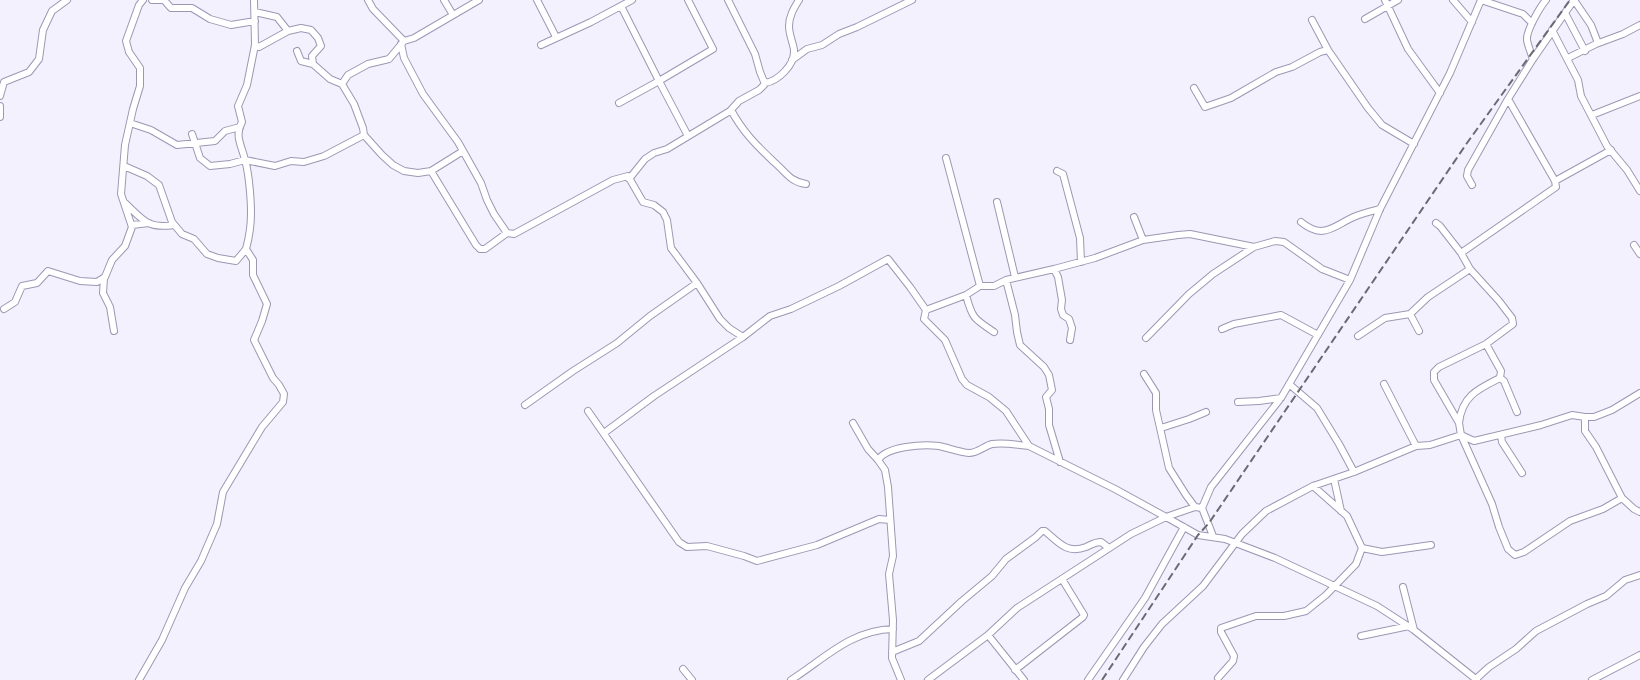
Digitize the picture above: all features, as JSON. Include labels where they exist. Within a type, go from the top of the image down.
[{"type":"street","points":[[0,96],[4,82],[29,72],[39,59],[43,30],[52,11],[67,0]]},
{"type":"street","points":[[114,331],[110,307],[103,293],[104,278],[112,260],[125,246],[132,225],[121,194],[125,145],[140,86],[140,68],[129,52],[126,41],[139,5],[143,0]]},
{"type":"street","points":[[152,0],[165,0],[171,8],[192,8],[210,19],[231,25],[255,21]]},
{"type":"street","points":[[124,166],[147,176],[160,185],[164,202],[174,225],[182,234],[194,239],[207,254],[218,258],[236,261],[246,249],[249,238],[251,212],[245,160],[238,142],[242,122],[238,106],[247,85],[254,44],[254,0]]},
{"type":"street","points":[[368,0],[373,9],[403,43],[404,58],[424,94],[463,151],[481,183],[494,214],[507,233]]},
{"type":"street","points":[[444,0],[453,15]]},
{"type":"street","points":[[342,84],[348,75],[368,64],[389,59],[403,43],[479,0]]},
{"type":"street","points":[[537,0],[556,37]]},
{"type":"street","points":[[541,45],[591,22],[632,0]]},
{"type":"street","points":[[619,103],[660,81],[713,49],[688,0]]},
{"type":"street","points":[[728,0],[755,54],[765,83]]},
{"type":"street","points":[[629,178],[645,159],[654,153],[667,149],[731,110],[739,101],[759,90],[765,83],[773,82],[787,69],[792,60],[794,51],[789,34],[789,25],[794,8],[799,0]]},
{"type":"street","points":[[792,60],[807,49],[822,45],[839,34],[857,27],[912,0]]},
{"type":"street","points":[[1364,19],[1386,3],[1398,0]]},
{"type":"street","points":[[1453,0],[1472,22]]},
{"type":"street","points":[[1213,536],[1202,508],[1211,487],[1281,398],[1350,280],[1380,209],[1440,93],[1481,0],[1523,14],[1532,23]]},
{"type":"street","points":[[1533,59],[1527,39],[1532,23],[1542,4],[1546,0]]},
{"type":"street","points":[[1472,185],[1467,176],[1468,170],[1508,99],[1552,30],[1574,0],[1591,25],[1598,43]]},
{"type":"street","points":[[1386,3],[1408,49],[1440,93]]},
{"type":"street","points":[[621,6],[688,136]]},
{"type":"street","points":[[255,12],[277,17],[288,32]]},
{"type":"street","points":[[1565,13],[1585,51]]},
{"type":"street","points":[[1312,20],[1328,50],[1368,108],[1382,125],[1414,144]]},
{"type":"street","points":[[1568,58],[1585,51],[1598,43],[1623,34],[1640,24]]},
{"type":"street","points":[[254,44],[259,47],[288,32],[301,28],[311,30],[318,38],[321,46],[312,56],[313,64]]},
{"type":"street","points":[[1552,30],[1568,58],[1578,80],[1581,96],[1608,146],[1640,192]]},
{"type":"street","points":[[1194,88],[1205,107],[1231,98],[1276,72],[1292,67],[1320,52],[1328,50]]},
{"type":"street","points":[[297,51],[301,61],[313,64],[330,79],[342,84],[354,104],[364,128],[364,135],[393,165],[404,171],[418,174],[431,171],[463,151]]},
{"type":"street","points":[[1592,115],[1640,96]]},
{"type":"street","points":[[1461,253],[1556,187],[1555,181],[1508,99]]},
{"type":"street","points":[[0,106],[0,117]]},
{"type":"street","points":[[731,110],[738,122],[763,153],[775,162],[787,176],[806,184]]},
{"type":"street","points":[[130,123],[151,130],[177,146],[215,141],[225,131],[240,127]]},
{"type":"street","points":[[192,134],[200,158],[210,166],[230,164],[245,160],[275,166],[291,161],[304,162],[324,156],[364,135]]},
{"type":"street","points":[[1555,181],[1611,150]]},
{"type":"street","points":[[946,158],[980,286]]},
{"type":"street","points":[[431,171],[476,245],[480,249],[484,249],[507,233],[514,234],[613,180],[628,176],[643,202],[654,205],[663,212],[667,220],[671,248],[720,319],[729,328],[743,337]]},
{"type":"street","points":[[1057,171],[1063,174],[1080,238],[1081,262]]},
{"type":"street","points":[[124,202],[149,223],[159,227],[174,225]]},
{"type":"street","points":[[997,202],[1015,277]]},
{"type":"street","points":[[1301,222],[1310,229],[1316,231],[1325,230],[1356,216],[1380,209]]},
{"type":"street","points":[[1134,217],[1143,240]]},
{"type":"street","points":[[132,225],[149,223]]},
{"type":"street","points":[[1436,223],[1461,253],[1470,269],[1499,300],[1512,318],[1513,324],[1486,344],[1439,367],[1434,372],[1434,380],[1459,423]]},
{"type":"street","points":[[926,310],[966,295],[980,286],[994,286],[1015,277],[1081,262],[1143,240],[1190,234],[1254,247]]},
{"type":"street","points":[[1146,338],[1189,294],[1213,274],[1254,247],[1275,241],[1284,242],[1322,269],[1350,280]]},
{"type":"street","points":[[1634,245],[1640,254]]},
{"type":"street","points":[[139,680],[162,640],[185,588],[202,561],[217,524],[223,492],[262,427],[284,402],[284,394],[279,385],[272,378],[254,340],[267,304],[253,275],[253,260],[246,249]]},
{"type":"street","points":[[604,433],[654,396],[743,337],[770,316],[791,309],[839,286],[888,259],[910,286],[926,310],[924,319],[945,340],[962,378],[967,384],[989,397],[1006,411],[1029,446]]},
{"type":"street","points":[[1054,269],[1058,277],[1062,300],[1061,310],[1063,315],[1069,319],[1072,328],[1070,340]]},
{"type":"street","points":[[1358,336],[1385,318],[1410,314],[1428,297],[1470,269]]},
{"type":"street","points":[[4,309],[15,302],[22,286],[37,283],[48,272],[80,281],[97,282],[104,278]]},
{"type":"street","points":[[1006,280],[1016,315],[1016,332],[1020,345],[1044,367],[1049,375],[1052,390],[1046,397],[1049,409],[1049,425],[1060,462]]},
{"type":"street","points":[[525,405],[573,371],[617,343],[650,316],[697,284]]},
{"type":"street","points":[[966,295],[970,313],[978,322],[994,332]]},
{"type":"street","points":[[1410,314],[1419,330]]},
{"type":"street","points":[[1222,329],[1234,324],[1281,316],[1318,335]]},
{"type":"street","points":[[1486,344],[1502,371],[1500,378],[1481,388],[1467,398],[1460,411],[1459,423],[1461,435],[1492,504],[1508,549],[1515,555],[1524,552],[1570,521],[1603,509],[1622,498]]},
{"type":"street","points":[[1144,374],[1156,393],[1156,410],[1169,468],[1195,507]]},
{"type":"street","points":[[1500,378],[1504,380],[1517,412]]},
{"type":"street","points":[[1289,384],[1317,408],[1354,472]]},
{"type":"street","points":[[1384,384],[1416,446]]},
{"type":"street","points":[[1125,679],[1162,624],[1203,586],[1242,534],[1266,511],[1313,486],[1354,472],[1416,446],[1430,445],[1461,435],[1474,441],[1541,425],[1572,414],[1584,418],[1594,417],[1612,410],[1640,393]]},
{"type":"street","points":[[1238,402],[1281,398]]},
{"type":"street","points":[[588,411],[679,542],[687,547],[707,546],[757,561],[817,545],[879,519],[890,520]]},
{"type":"street","points":[[1161,428],[1206,412]]},
{"type":"street","points":[[1584,418],[1584,431],[1596,447],[1622,498],[1634,509],[1640,512]]},
{"type":"street","points":[[853,423],[868,449],[885,470],[888,487],[893,556],[889,574],[893,629],[892,658],[901,680]]},
{"type":"street","points":[[1501,435],[1502,442],[1522,473]]},
{"type":"street","points":[[878,460],[881,455],[890,451],[922,445],[940,446],[970,453],[976,452],[990,444],[1029,446],[1115,489],[1198,535],[1213,536],[1236,543],[1298,568],[1377,606],[1411,628],[1477,680],[1489,667],[1516,649],[1536,631],[1587,604],[1606,596],[1625,580],[1640,575]]},
{"type":"street","points":[[1334,479],[1341,511]]},
{"type":"street","points":[[1218,678],[1233,661],[1234,656],[1221,632],[1222,628],[1256,616],[1284,616],[1306,611],[1326,595],[1334,585],[1356,564],[1362,548],[1347,516],[1313,486]]},
{"type":"street","points":[[928,680],[988,635],[1017,608],[1109,548],[1141,528],[1155,524],[1166,517],[1195,507],[1202,508]]},
{"type":"street","points":[[1088,680],[1145,598],[1184,527]]},
{"type":"street","points":[[892,652],[919,641],[962,601],[992,576],[1006,559],[1042,531],[1045,531],[1064,547],[1074,551],[1087,547],[1095,542],[1100,542],[1109,548]]},
{"type":"street","points":[[1362,548],[1382,552],[1431,545]]},
{"type":"street","points":[[1015,670],[1083,618],[1084,615],[1062,579]]},
{"type":"street","points":[[1404,587],[1411,628]]},
{"type":"street","points":[[1361,636],[1411,628]]},
{"type":"street","points":[[791,680],[842,644],[871,632],[884,629],[893,629]]},
{"type":"street","points":[[988,635],[1024,680]]},
{"type":"street","points":[[1592,680],[1640,655]]},
{"type":"street","points":[[682,669],[692,680]]},
{"type":"railway","points":[[1102,680],[1198,535],[1209,523],[1467,143],[1570,0]]}]
